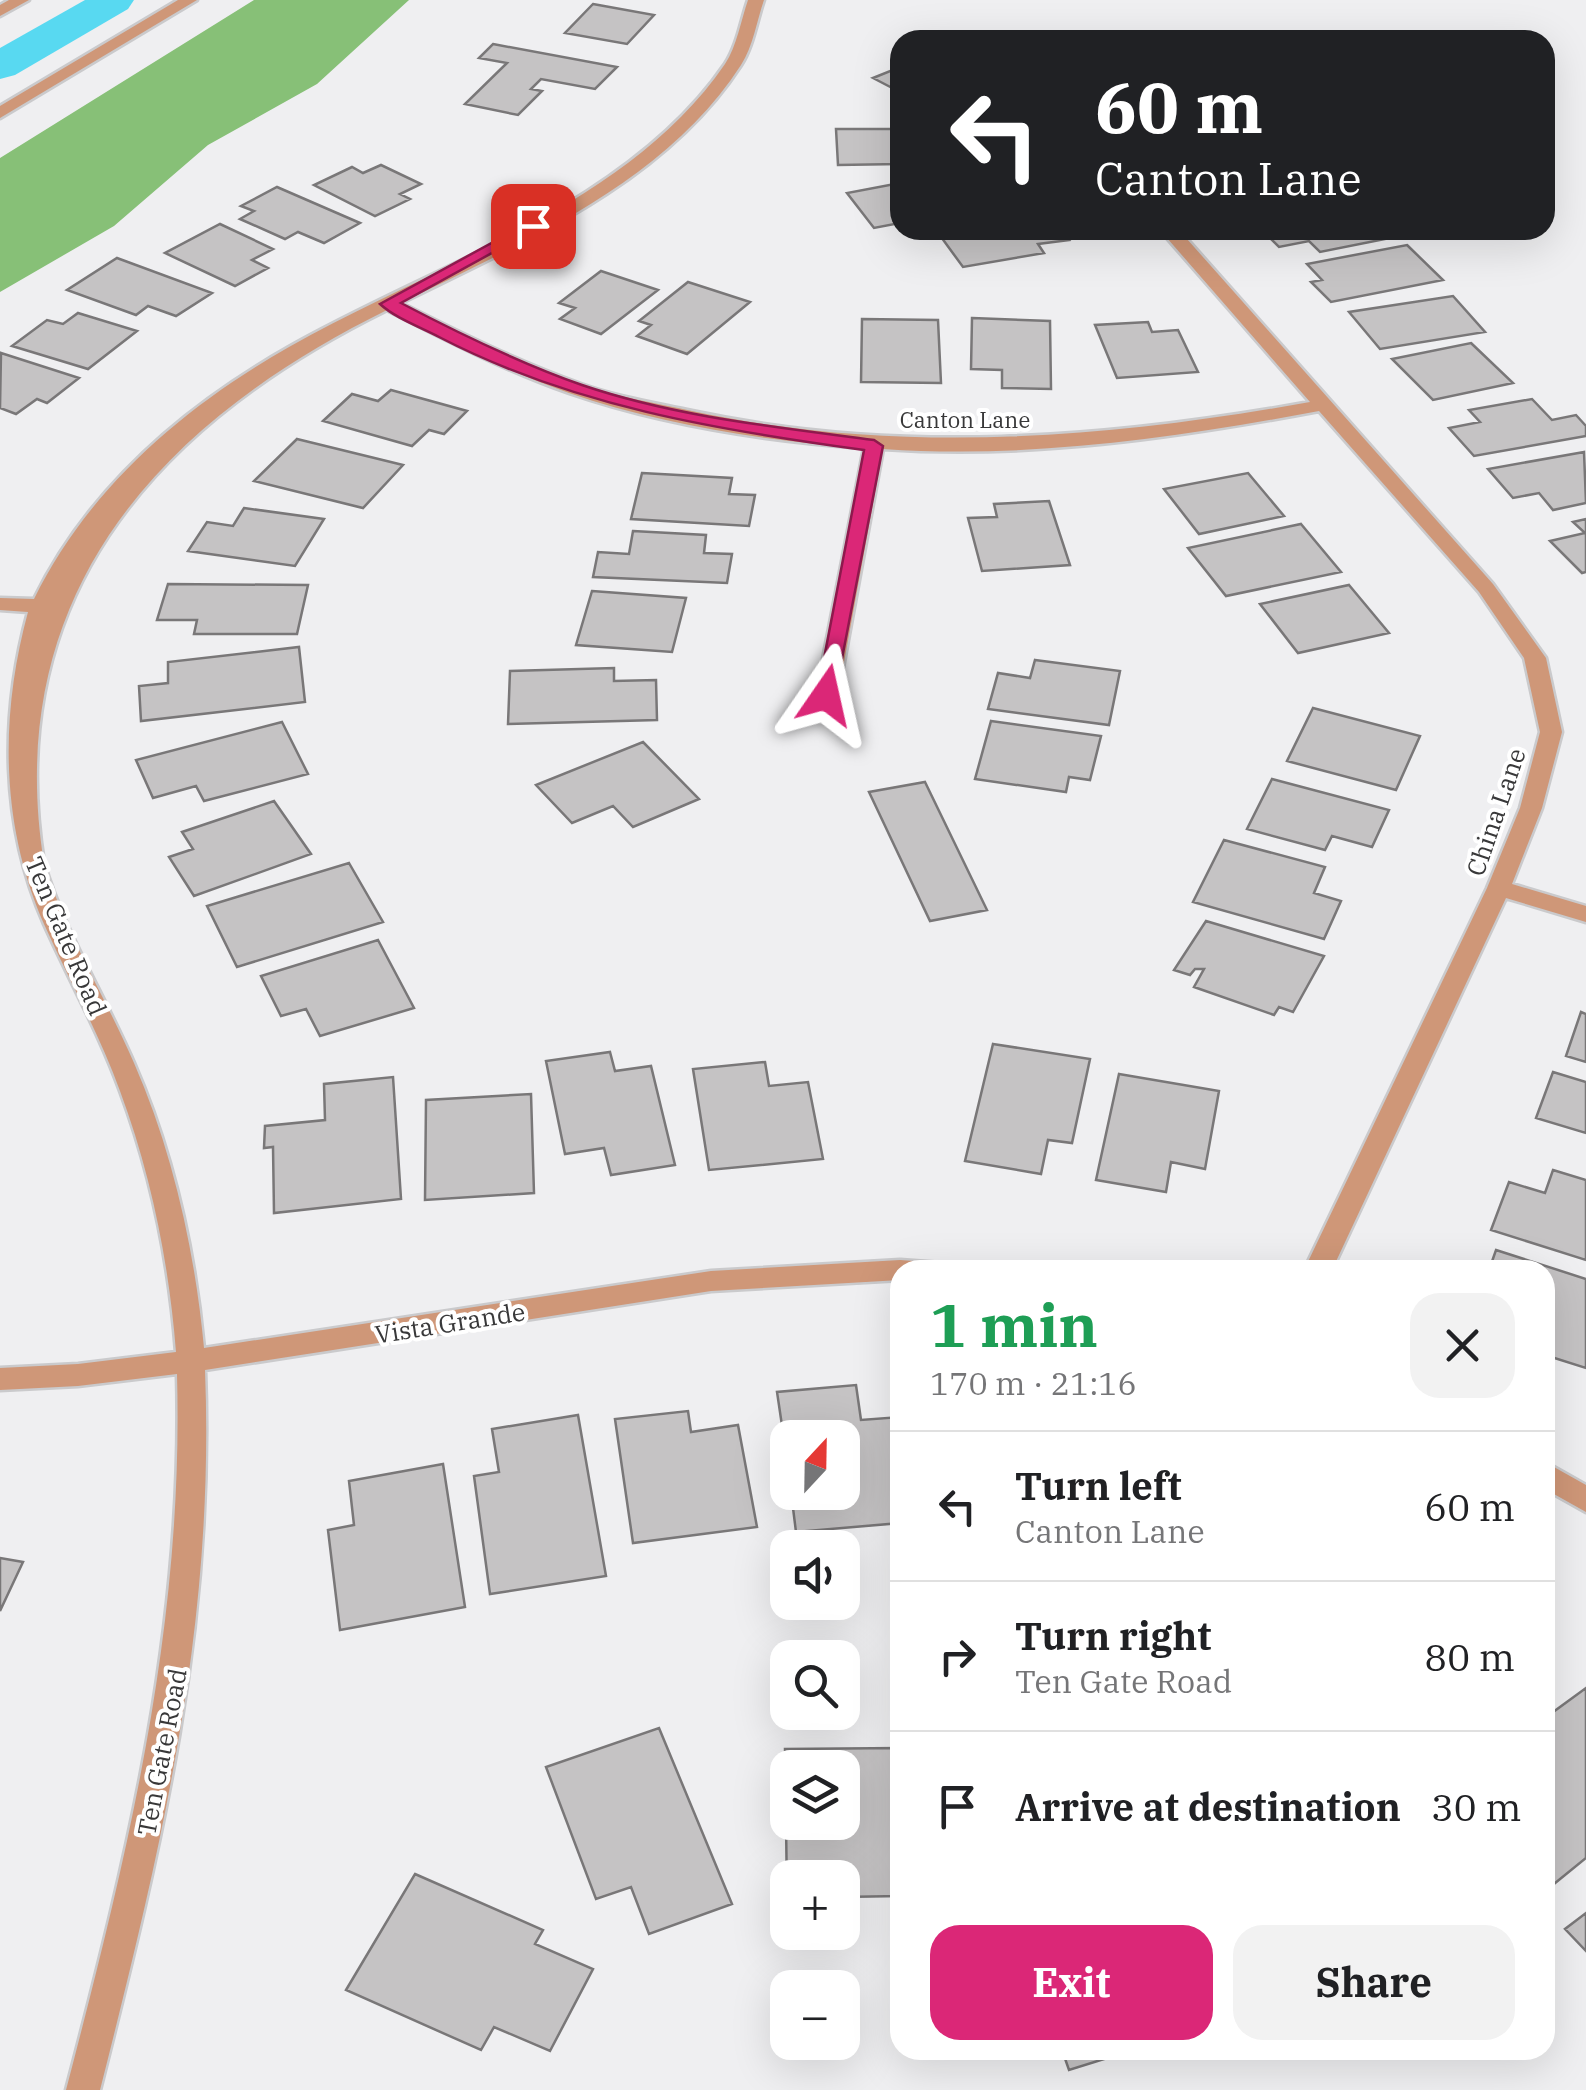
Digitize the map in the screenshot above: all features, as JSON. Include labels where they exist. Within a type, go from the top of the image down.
[{"type":"street","points":[[0,10],[21,0]]},
{"type":"street","points":[[0,113],[189,0]]},
{"type":"street","name":"Ten Gate Road","points":[[83,2090],[150,1818],[180,1660],[195,1485],[191,1362],[178,1253],[134,1092],[33,866],[14,775],[19,683],[41,606],[69,556],[120,485],[212,404],[298,348],[604,187],[669,139],[717,90],[752,32],[756,0]]},
{"type":"street","name":"China Lane","points":[[1178,240],[1486,588],[1535,658],[1552,732],[1531,808],[1500,888],[1323,1260]]},
{"type":"street","name":"Canton Lane","points":[[388,304],[478,350],[578,390],[718,425],[874,446],[1022,446],[1136,437],[1323,405]]},
{"type":"street","points":[[826,695],[874,446]]},
{"type":"street","points":[[0,604],[41,606]]},
{"type":"street","points":[[1500,888],[1586,914]]},
{"type":"street","name":"Vista Grande","points":[[0,1379],[78,1376],[191,1362],[711,1281],[890,1271]]},
{"type":"street","points":[[1555,1480],[1586,1500]]},
{"type":"green space","points":[[254,0],[409,0],[317,84],[208,145],[114,226],[0,292],[0,158]]},
{"type":"building","points":[[593,4],[654,15],[627,44],[565,33]]},
{"type":"building","points":[[493,44],[617,67],[595,89],[541,79],[531,89],[542,91],[518,115],[465,104],[507,63],[479,58]]},
{"type":"building","points":[[890,71],[890,87],[873,78]]},
{"type":"building","points":[[836,129],[890,129],[890,164],[838,165]]},
{"type":"building","points":[[381,165],[421,184],[400,194],[410,199],[375,216],[314,185],[352,167],[363,173]]},
{"type":"building","points":[[890,185],[890,225],[874,228],[847,193]]},
{"type":"building","points":[[277,187],[360,223],[324,243],[298,232],[285,239],[240,219],[254,211],[241,206]]},
{"type":"building","points":[[220,224],[273,249],[252,260],[268,268],[235,286],[165,253]]},
{"type":"building","points":[[943,240],[1069,240],[1038,244],[1044,253],[963,267]]},
{"type":"building","points":[[1272,240],[1380,240],[1320,252],[1309,241],[1279,247]]},
{"type":"building","points":[[1407,245],[1443,280],[1331,302],[1311,282],[1322,280],[1307,264]]},
{"type":"building","points":[[117,258],[212,293],[176,316],[148,306],[136,315],[67,290]]},
{"type":"building","points":[[601,271],[658,290],[601,334],[560,319],[575,308],[559,303]]},
{"type":"building","points":[[688,282],[750,302],[687,354],[637,336],[651,325],[639,321]]},
{"type":"building","points":[[1453,296],[1485,332],[1380,349],[1349,312]]},
{"type":"building","points":[[78,313],[137,331],[88,369],[12,346],[47,320],[63,324]]},
{"type":"building","points":[[972,318],[1050,321],[1051,389],[1002,388],[1002,370],[971,369]]},
{"type":"building","points":[[862,319],[938,320],[941,383],[861,382]]},
{"type":"building","points":[[1148,322],[1152,332],[1178,330],[1198,372],[1117,378],[1095,325]]},
{"type":"building","points":[[1471,343],[1513,383],[1433,400],[1392,359]]},
{"type":"building","points":[[1,353],[79,378],[47,403],[37,399],[16,414],[0,408]]},
{"type":"building","points":[[391,390],[467,411],[444,434],[429,430],[412,446],[323,421],[352,394],[378,401]]},
{"type":"building","points":[[1532,399],[1552,420],[1576,415],[1586,426],[1586,436],[1474,456],[1449,428],[1480,422],[1469,410]]},
{"type":"building","points":[[297,439],[403,465],[363,508],[254,481]]},
{"type":"building","points":[[1584,452],[1586,503],[1553,510],[1539,493],[1513,498],[1488,469]]},
{"type":"building","points":[[642,473],[732,478],[729,494],[755,495],[749,526],[631,519]]},
{"type":"building","points":[[1248,473],[1284,516],[1199,534],[1164,489]]},
{"type":"building","points":[[1049,501],[1070,565],[982,571],[968,518],[997,517],[994,504]]},
{"type":"building","points":[[244,508],[324,519],[295,566],[188,551],[207,522],[233,526]]},
{"type":"building","points":[[1586,519],[1586,572],[1582,573],[1550,541],[1585,533],[1573,522]]},
{"type":"building","points":[[1301,524],[1341,572],[1226,596],[1188,548]]},
{"type":"building","points":[[633,531],[706,535],[704,553],[732,554],[727,583],[593,577],[598,552],[629,554]]},
{"type":"building","points":[[168,584],[308,585],[297,634],[194,634],[197,620],[157,620]]},
{"type":"building","points":[[1349,585],[1389,633],[1298,653],[1260,604]]},
{"type":"building","points":[[592,591],[686,598],[672,652],[576,645]]},
{"type":"building","points":[[299,647],[305,702],[141,721],[139,686],[168,683],[168,662]]},
{"type":"building","points":[[1035,660],[1120,671],[1109,725],[988,709],[998,673],[1030,678]]},
{"type":"building","points":[[614,668],[614,681],[656,680],[657,720],[508,724],[510,671]]},
{"type":"building","points":[[1313,708],[1420,736],[1396,790],[1287,761]]},
{"type":"building","points":[[991,721],[1101,736],[1090,780],[1069,777],[1066,792],[975,779]]},
{"type":"building","points":[[282,722],[308,774],[204,801],[196,786],[153,798],[136,760]]},
{"type":"building","points":[[643,742],[699,799],[633,827],[613,806],[572,823],[536,785]]},
{"type":"building","points":[[1272,779],[1389,810],[1372,847],[1332,836],[1325,850],[1247,829]]},
{"type":"building","points":[[925,782],[987,910],[930,921],[869,792]]},
{"type":"building","points":[[274,801],[311,854],[194,896],[169,857],[193,849],[182,832]]},
{"type":"building","points":[[1224,840],[1325,867],[1314,893],[1341,901],[1324,939],[1193,902]]},
{"type":"building","points":[[349,863],[383,922],[237,967],[207,906]]},
{"type":"building","points":[[1206,921],[1324,956],[1293,1012],[1279,1007],[1274,1015],[1194,987],[1204,969],[1195,969],[1190,975],[1174,970]]},
{"type":"building","points":[[378,940],[414,1008],[320,1036],[306,1009],[281,1016],[261,976]]},
{"type":"building","points":[[1581,1012],[1586,1014],[1586,1062],[1566,1056]]},
{"type":"building","points":[[993,1044],[1090,1059],[1072,1143],[1048,1140],[1041,1174],[965,1161]]},
{"type":"building","points":[[610,1052],[615,1071],[651,1066],[675,1165],[611,1175],[604,1148],[565,1154],[546,1061]]},
{"type":"building","points":[[765,1062],[769,1086],[808,1082],[823,1159],[709,1170],[693,1069]]},
{"type":"building","points":[[1553,1072],[1586,1082],[1586,1133],[1536,1118]]},
{"type":"building","points":[[1119,1074],[1219,1091],[1205,1169],[1171,1162],[1166,1192],[1096,1180]]},
{"type":"building","points":[[393,1077],[401,1199],[274,1213],[273,1147],[264,1148],[265,1126],[325,1120],[324,1084]]},
{"type":"building","points":[[531,1094],[534,1193],[425,1200],[426,1100]]},
{"type":"building","points":[[1553,1170],[1586,1180],[1586,1260],[1491,1230],[1509,1182],[1545,1193]]},
{"type":"building","points":[[1496,1250],[1527,1260],[1492,1260]]},
{"type":"building","points":[[1555,1269],[1586,1279],[1586,1368],[1555,1358]]},
{"type":"building","points":[[856,1385],[861,1420],[890,1418],[890,1524],[796,1530],[793,1510],[860,1510],[860,1420],[781,1420],[777,1392]]},
{"type":"building","points":[[688,1411],[691,1432],[738,1425],[757,1527],[633,1543],[615,1419]]},
{"type":"building","points":[[578,1415],[606,1576],[490,1594],[474,1476],[499,1472],[492,1429]]},
{"type":"building","points":[[443,1464],[465,1607],[340,1630],[328,1530],[354,1525],[349,1481]]},
{"type":"building","points":[[0,1558],[23,1562],[0,1611]]},
{"type":"building","points":[[1586,1688],[1586,1858],[1555,1883],[1555,1711]]},
{"type":"building","points":[[659,1728],[732,1904],[649,1934],[631,1887],[596,1899],[546,1767]]},
{"type":"building","points":[[890,1748],[890,1896],[860,1897],[860,1860],[786,1860],[786,1840],[860,1840],[860,1750],[785,1749]]},
{"type":"building","points":[[415,1874],[543,1930],[535,1944],[593,1969],[550,2051],[494,2027],[481,2050],[346,1990]]},
{"type":"building","points":[[1586,1913],[1586,1951],[1565,1929]]},
{"type":"building","points":[[1066,2060],[1101,2060],[1069,2070]]},
{"type":"waterway","points":[[0,66],[114,0]]},
{"type":"route","points":[[533,226],[388,304],[478,350],[578,390],[718,425],[874,446],[826,695]]}]
